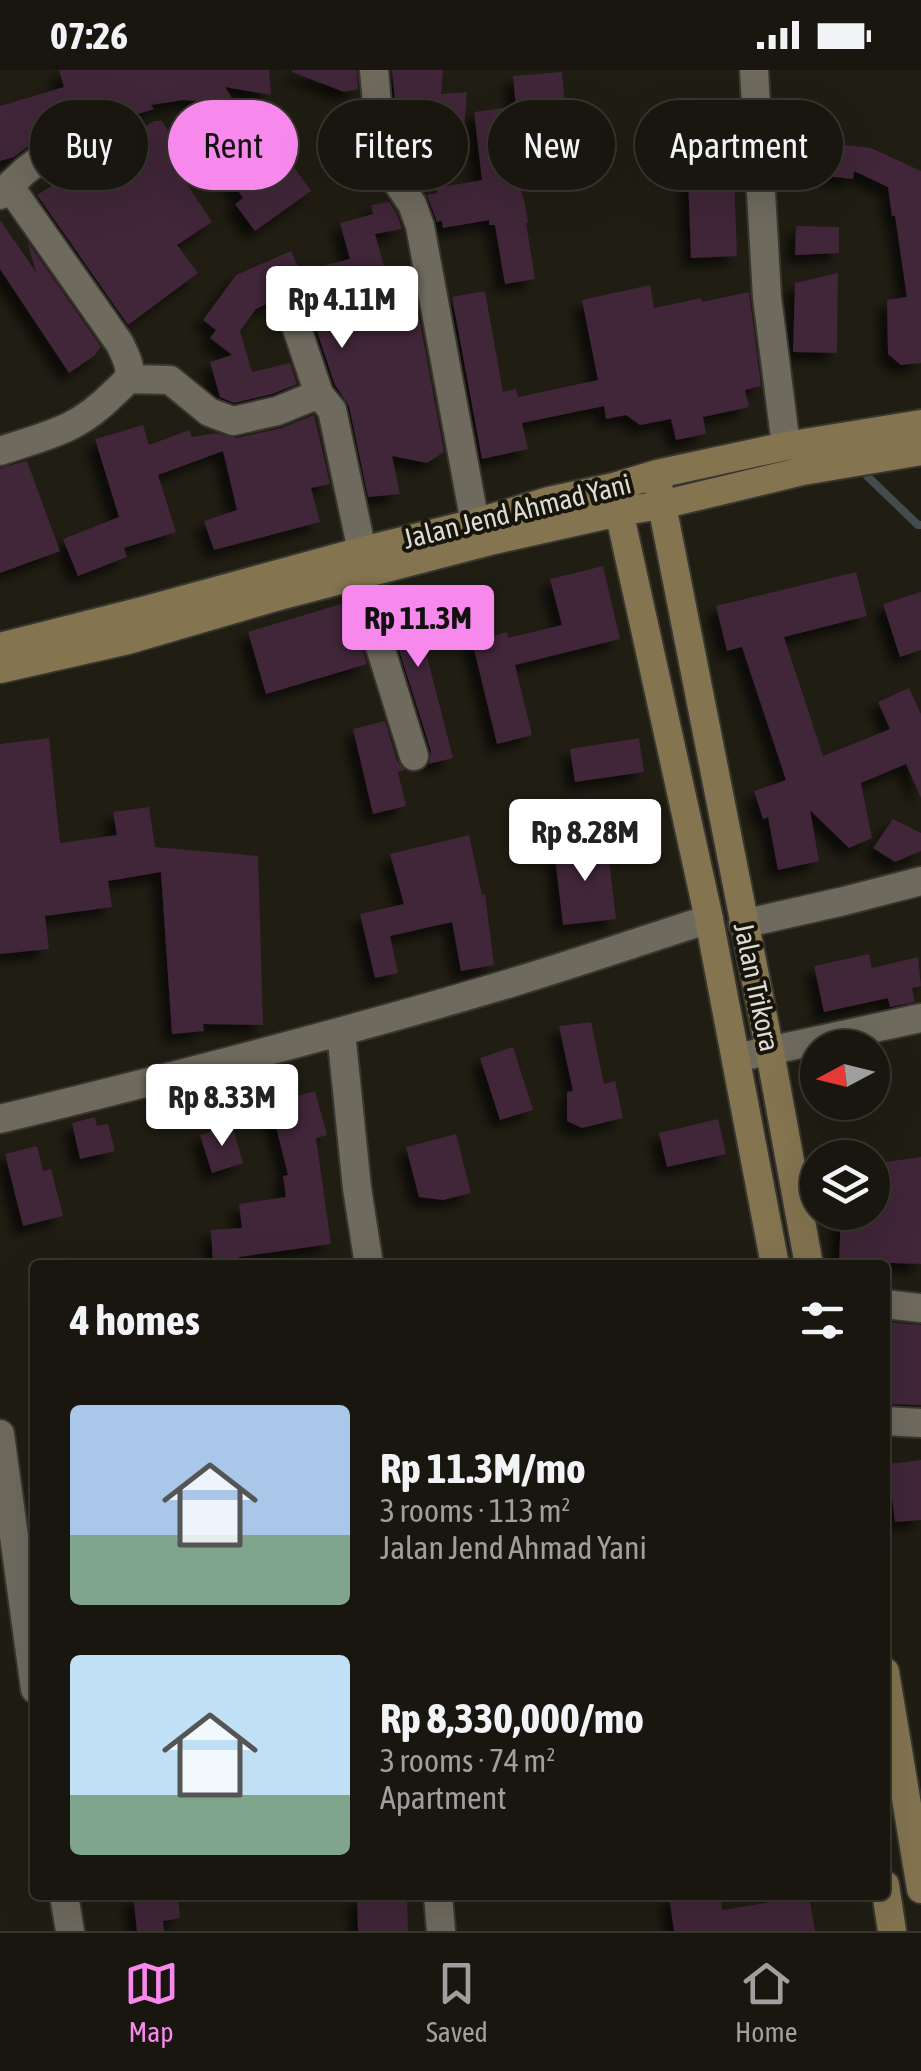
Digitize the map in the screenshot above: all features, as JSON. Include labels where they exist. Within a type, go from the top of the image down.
[{"type":"main road","name":"Jalan Jend Ahmad Yani","points":[[0,647],[360,563],[494,540],[617,499],[656,474],[786,446],[921,424]]},
{"type":"main road","name":"Jalan Jend Ahmad Yani","points":[[0,669],[128,640],[279,596],[360,563],[549,501],[617,499],[661,505],[802,471],[921,451]]},
{"type":"main road","name":"Jalan Trikora","points":[[656,474],[809,1260]]},
{"type":"main road","name":"Jalan Trikora","points":[[617,499],[709,920],[774,1260]]},
{"type":"main road","points":[[890,1702],[921,1889]]},
{"type":"main road","points":[[887,1900],[892,1931]]},
{"type":"street","points":[[374,70],[387,161],[420,226],[475,523]]},
{"type":"street","points":[[754,70],[767,297],[786,446]]},
{"type":"street","points":[[0,451],[76,425],[105,402],[128,378],[130,370],[120,344],[5,191],[30,166]]},
{"type":"street","points":[[292,311],[319,394],[332,410],[360,563],[414,756]]},
{"type":"street","points":[[128,378],[170,380],[209,412],[233,421],[319,394]]},
{"type":"street","points":[[744,924],[921,881]]},
{"type":"street","points":[[0,1119],[341,1032],[709,920]]},
{"type":"street","points":[[736,1058],[921,1018]]},
{"type":"street","points":[[341,1032],[368,1260]]},
{"type":"street","points":[[890,1305],[921,1308]]},
{"type":"street","points":[[890,1420],[921,1422]]},
{"type":"street","points":[[0,1434],[30,1653]]},
{"type":"street","points":[[65,1900],[70,1931]]},
{"type":"street","points":[[439,1900],[442,1931]]},
{"type":"building","points":[[59,70],[269,70],[271,95],[225,87],[233,100],[168,100],[151,105],[154,109],[148,111],[148,100],[30,100],[30,145],[14,157],[0,161],[0,106],[64,87]]},
{"type":"building","points":[[292,70],[357,70],[358,89],[344,92]]},
{"type":"building","points":[[392,70],[443,70],[441,94],[467,92],[466,100],[395,100]]},
{"type":"building","points":[[562,72],[565,100],[515,100],[513,76]]},
{"type":"building","points":[[488,110],[488,190],[521,190],[535,279],[505,284],[495,225],[489,225],[489,220],[443,228],[427,195],[437,190],[468,190],[468,182],[482,180],[474,112]]},
{"type":"building","points":[[162,121],[168,130],[168,190],[191,190],[212,222],[177,245],[198,273],[128,325],[37,195],[45,190],[148,190],[148,125]]},
{"type":"building","points":[[843,145],[871,148],[921,171],[921,363],[901,365],[888,354],[887,300],[907,297],[888,187],[854,171],[853,179],[843,178]]},
{"type":"building","points":[[298,173],[311,191],[255,231],[235,204],[243,198],[237,190],[298,190]]},
{"type":"building","points":[[689,190],[735,190],[737,256],[691,258]]},
{"type":"building","points":[[389,202],[402,229],[375,234],[388,281],[349,288],[353,329],[419,317],[444,452],[427,463],[392,456],[400,494],[368,497],[349,406],[335,385],[301,290],[256,309],[240,331],[252,372],[290,363],[297,384],[272,394],[234,403],[220,397],[210,362],[232,355],[210,338],[216,330],[203,320],[236,275],[291,251],[300,272],[350,259],[340,223],[373,214],[371,205]]},
{"type":"building","points":[[0,220],[36,272],[27,241],[101,347],[69,373],[0,269]]},
{"type":"building","points":[[796,226],[839,227],[839,253],[795,255]]},
{"type":"building","points":[[838,273],[837,353],[793,352],[795,283]]},
{"type":"building","points":[[650,285],[654,308],[749,292],[761,386],[745,390],[749,407],[703,417],[706,434],[676,440],[671,419],[640,425],[626,415],[606,419],[604,406],[522,423],[528,449],[482,459],[452,297],[485,291],[503,392],[516,389],[518,397],[598,380],[582,300]]},
{"type":"building","points":[[314,415],[330,484],[311,488],[320,522],[214,550],[204,521],[237,510],[223,451],[158,475],[176,532],[124,548],[127,557],[78,576],[63,539],[119,517],[95,439],[143,425],[149,445],[189,430],[192,437],[216,433],[237,438],[281,428]]},
{"type":"building","points":[[27,461],[60,551],[0,573],[0,468]]},
{"type":"building","points":[[603,566],[620,639],[515,665],[532,735],[497,744],[472,641],[507,632],[508,638],[562,625],[550,579]]},
{"type":"building","points":[[856,572],[867,616],[784,637],[823,756],[890,729],[878,702],[909,688],[921,714],[921,798],[906,764],[861,783],[872,838],[849,848],[810,810],[819,861],[778,870],[768,817],[763,819],[754,791],[786,780],[742,647],[727,651],[716,606]]},
{"type":"building","points":[[409,586],[453,758],[429,764],[431,751],[381,593]]},
{"type":"building","points":[[921,592],[921,650],[900,657],[883,604]]},
{"type":"building","points":[[348,602],[367,664],[266,694],[248,632]]},
{"type":"building","points":[[385,721],[397,761],[405,770],[398,772],[406,806],[373,814],[353,729]]},
{"type":"building","points":[[49,738],[60,843],[117,835],[113,812],[149,807],[155,847],[258,856],[263,1025],[203,1024],[204,1031],[172,1034],[161,872],[108,881],[112,907],[45,916],[49,949],[0,954],[0,744]]},
{"type":"building","points":[[639,738],[644,772],[575,782],[570,749]]},
{"type":"building","points":[[893,819],[921,833],[921,851],[895,862],[873,848]]},
{"type":"building","points":[[469,835],[482,895],[485,894],[494,965],[461,971],[452,922],[390,936],[398,973],[375,978],[360,914],[404,904],[390,854]]},
{"type":"building","points":[[607,843],[616,919],[563,925],[554,849]]},
{"type":"building","points":[[869,954],[872,968],[918,957],[921,986],[912,988],[915,1002],[890,1007],[888,998],[824,1012],[814,966]]},
{"type":"building","points":[[591,1022],[604,1084],[615,1081],[623,1118],[582,1128],[567,1121],[567,1092],[573,1091],[559,1026]]},
{"type":"building","points":[[513,1047],[533,1110],[500,1120],[480,1058]]},
{"type":"building","points":[[315,1091],[327,1135],[316,1138],[331,1244],[239,1260],[213,1260],[211,1230],[242,1228],[239,1204],[286,1197],[283,1176],[288,1175],[270,1103]]},
{"type":"building","points":[[95,1117],[97,1126],[108,1124],[115,1151],[80,1159],[72,1123]]},
{"type":"building","points":[[718,1119],[726,1154],[667,1167],[659,1133]]},
{"type":"building","points":[[232,1125],[243,1163],[212,1173],[200,1135]]},
{"type":"building","points":[[456,1134],[471,1193],[443,1200],[419,1197],[406,1147]]},
{"type":"building","points":[[37,1146],[43,1171],[51,1169],[63,1216],[23,1226],[5,1154]]},
{"type":"building","points":[[921,1157],[921,1264],[839,1260],[840,1230],[890,1230],[890,1161]]},
{"type":"building","points":[[890,1322],[921,1325],[921,1405],[890,1404]]},
{"type":"building","points":[[921,1460],[921,1520],[895,1522],[890,1464]]},
{"type":"building","points":[[134,1900],[178,1900],[180,1918],[163,1921],[164,1931],[137,1931]]},
{"type":"building","points":[[357,1900],[407,1900],[408,1931],[358,1931]]},
{"type":"building","points":[[670,1900],[721,1900],[722,1910],[810,1900],[815,1931],[674,1931]]},
{"type":"waterway","points":[[867,476],[921,525]]}]
